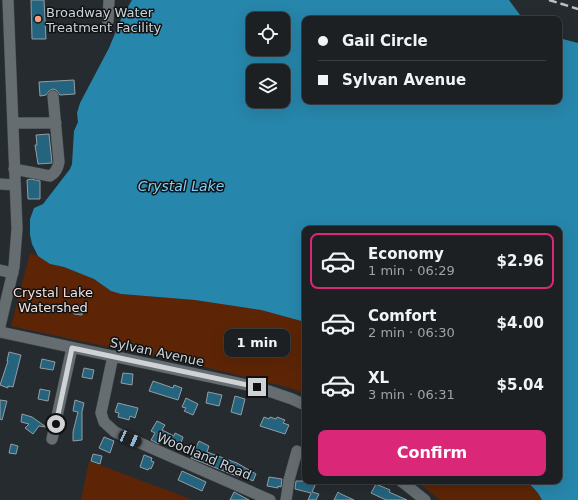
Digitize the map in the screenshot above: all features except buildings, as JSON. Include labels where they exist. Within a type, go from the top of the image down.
[{"type":"street","points":[[0,326],[13,273],[17,229],[13,123],[5,57],[8,0]]},
{"type":"street","points":[[108,21],[109,0]]},
{"type":"street","points":[[14,169],[45,176],[53,175],[58,167],[59,162],[54,96]]},
{"type":"street","points":[[13,123],[56,123]]},
{"type":"street","points":[[0,184],[15,185]]},
{"type":"street","points":[[0,270],[13,273]]},
{"type":"street","name":"Sylvan Avenue","points":[[0,332],[257,387],[302,404]]},
{"type":"street","points":[[52,439],[72,348]]},
{"type":"street","name":"Woodland Road","points":[[113,356],[101,413],[102,419],[107,426],[118,434],[270,500]]},
{"type":"street","points":[[286,500],[289,480],[297,451]]},
{"type":"street","points":[[406,484],[425,500]]},
{"type":"green space","name":"Crystal Lake Watershed","points":[[30,253],[38,256],[50,264],[64,267],[94,279],[111,291],[121,294],[195,300],[261,310],[302,321],[302,393],[287,387],[110,344],[109,347],[11,326]]},
{"type":"green space","points":[[89,461],[193,500],[81,500]]},
{"type":"green space","points":[[420,484],[530,484],[542,500],[440,500]]},
{"type":"water","name":"Crystal Lake","points":[[132,0],[509,0],[521,16],[302,16],[302,104],[562,104],[562,39],[578,43],[578,500],[542,500],[530,484],[562,484],[562,226],[302,226],[302,321],[261,310],[195,300],[121,294],[111,291],[94,279],[64,267],[50,264],[38,256],[32,244],[30,235],[30,219],[34,208],[43,204],[70,169],[72,164],[74,131],[78,122],[77,113],[80,103],[109,48],[121,19]]},
{"type":"railway","points":[[549,0],[578,9]]},
{"type":"place","name":"Broadway Water Treatment Facility","points":[[38,19]]},
{"type":"route","points":[[56,424],[72,348],[257,387]]}]
